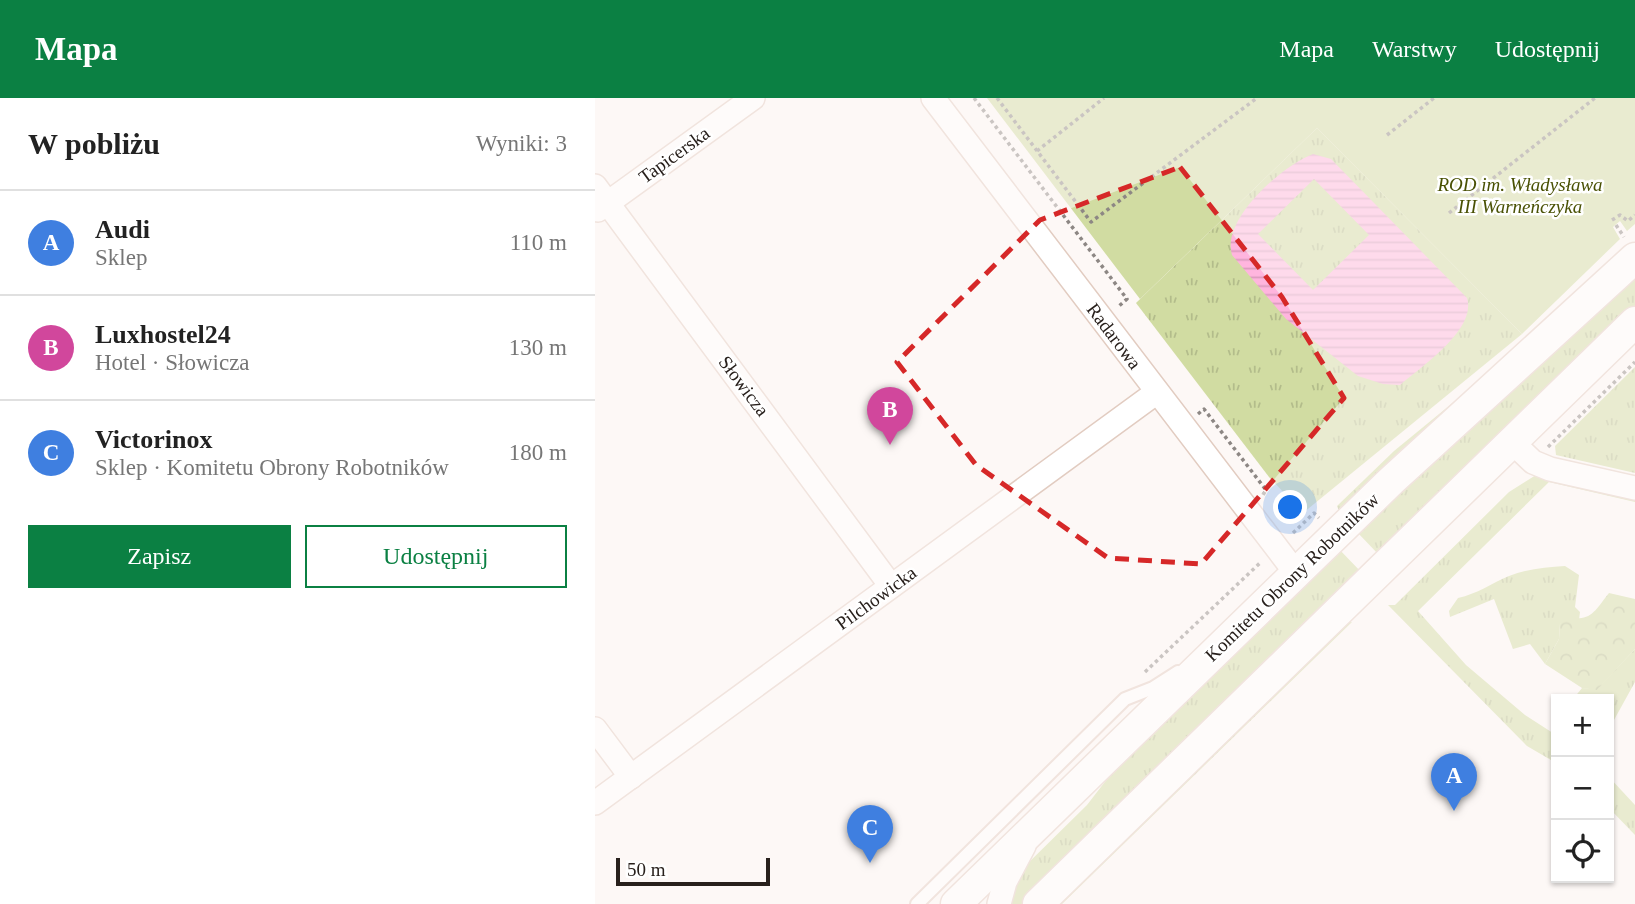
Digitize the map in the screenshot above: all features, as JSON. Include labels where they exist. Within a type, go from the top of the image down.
[{"type":"street","name":"Tapicerska","points":[[599,200],[753,98]]},
{"type":"street","name":"Radarowa","points":[[933,98],[1296,573]]},
{"type":"street","name":"Słowicza","points":[[599,200],[891,586]]},
{"type":"street","name":"Komitetu Obrony Robotników","points":[[956,904],[1427,447],[1635,258]]},
{"type":"street","points":[[1038,904],[1635,322]]},
{"type":"street","name":"Pilchowicka","points":[[595,803],[1157,392]]},
{"type":"street","points":[[1511,442],[1533,462],[1550,469],[1635,488]]},
{"type":"street","points":[[595,729],[631,777]]},
{"type":"street","points":[[999,904],[1005,882],[1034,828]]},
{"type":"lane","points":[[917,904],[1125,699],[1153,688],[1178,672],[1188,678]]},
{"type":"path","points":[[974,98],[1127,299],[1112,311]]},
{"type":"path","points":[[997,98],[1091,222],[1257,98]]},
{"type":"path","points":[[1037,151],[1104,98]]},
{"type":"path","points":[[1387,135],[1434,98]]},
{"type":"path","points":[[1449,213],[1595,98]]},
{"type":"path","points":[[1612,220],[1620,215],[1628,222],[1635,215]]},
{"type":"path","points":[[1546,448],[1635,362]]},
{"type":"path","points":[[1289,536],[1314,513],[1327,527]]},
{"type":"path","points":[[1125,699],[1134,683],[1269,557]]},
{"type":"highlighted area","points":[[1180,167],[1282,297],[1344,398],[1201,564],[1108,558],[976,465],[897,362],[1040,220]]},
{"type":"green space","name":"ROD im. Władysława III Warneńczyka","points":[[987,98],[1635,98],[1635,224],[1627,231],[1620,221],[1613,227],[1620,239],[1522,334],[1317,128],[1140,299]]},
{"type":"green space","points":[[1317,128],[1522,334],[1303,513],[1269,477],[1136,303]]},
{"type":"green space","points":[[1635,276],[1635,307],[1380,556],[1356,531]]},
{"type":"green space","points":[[1500,364],[1340,514],[1337,506],[1394,451]]},
{"type":"green space","points":[[1635,367],[1635,473],[1556,455],[1555,446]]},
{"type":"green space","points":[[1536,475],[1635,497],[1635,502],[1549,482],[1418,611],[1466,665],[1525,715],[1551,732],[1551,760],[1527,746],[1388,605],[1395,605],[1509,492]]},
{"type":"green space","points":[[1338,548],[1363,574],[1022,904],[1008,904],[1020,871],[1087,805],[1121,761]]},
{"type":"green space","points":[[1565,566],[1579,575],[1575,607],[1580,612],[1579,620],[1560,624],[1559,639],[1545,664],[1530,644],[1513,649],[1494,599],[1450,617],[1449,611],[1458,598],[1516,574]]},
{"type":"green space","points":[[1609,593],[1635,599],[1635,649],[1597,690],[1582,688],[1545,664],[1559,639],[1560,624],[1569,616],[1588,616]]},
{"type":"green space","points":[[1352,622],[1062,904],[1053,904],[1344,623]]},
{"type":"green space","points":[[1635,649],[1635,682],[1614,720],[1614,694],[1577,694],[1582,688],[1597,689]]},
{"type":"green space","points":[[1614,782],[1635,805],[1635,835],[1614,813]]},
{"type":"shaded area","points":[[1313,154],[1331,159],[1467,298],[1468,310],[1456,334],[1434,357],[1400,385],[1383,384],[1358,376],[1286,319],[1232,255],[1231,241],[1245,210],[1271,182],[1300,160]],"holes":[[[1314,179],[1369,235],[1313,290],[1258,234]]]},
{"type":"place","name":"Luxhostel24","points":[[890,445]]},
{"type":"place","name":"Audi","points":[[1454,811]]},
{"type":"place","name":"Victorinox","points":[[870,863]]}]
